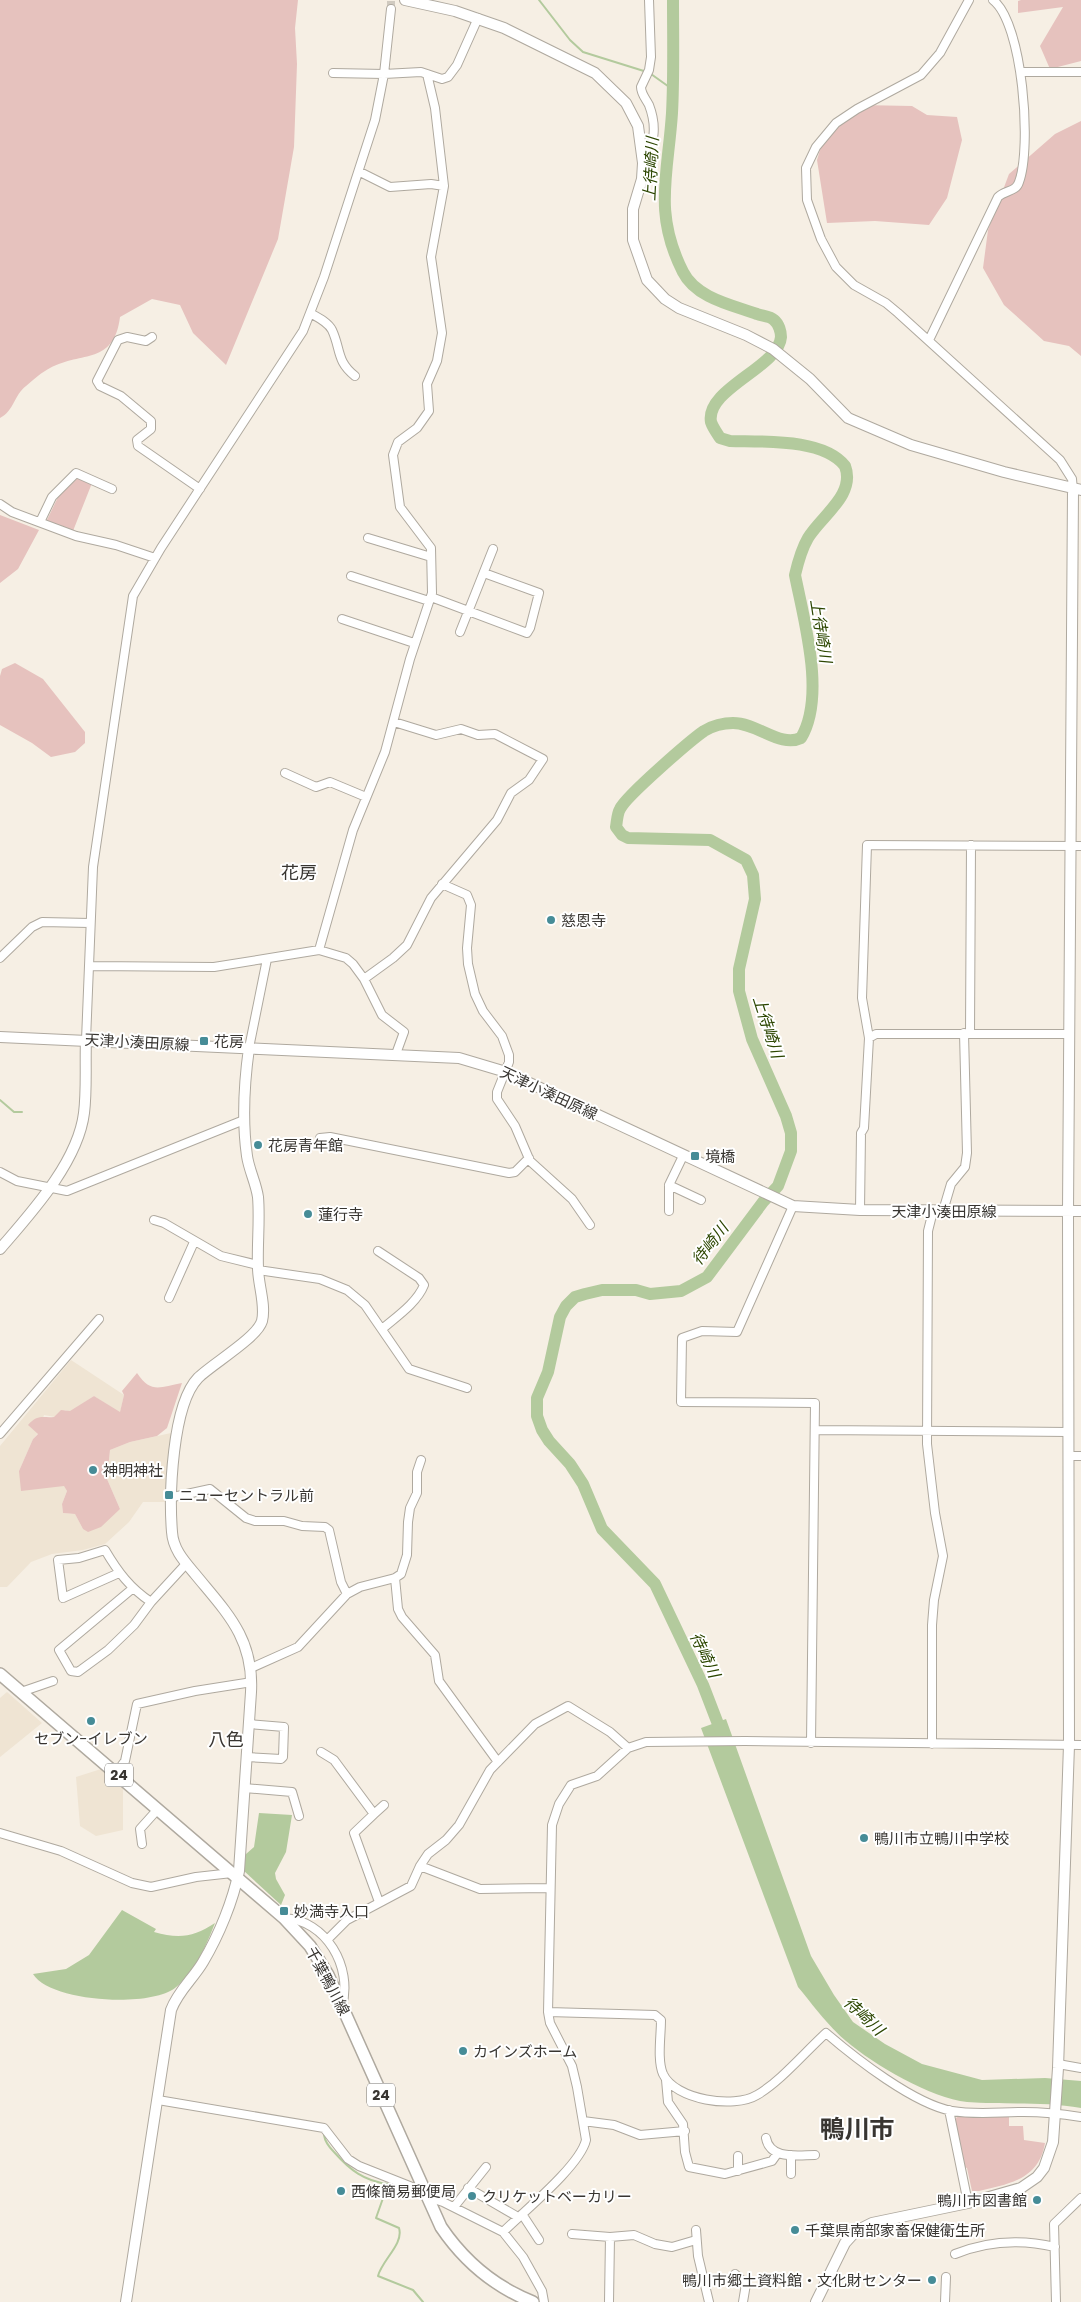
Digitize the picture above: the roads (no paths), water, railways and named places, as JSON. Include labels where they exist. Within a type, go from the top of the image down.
[{"type":"main road","name":"千葉鴨川線","points":[[0,1674],[284,1918],[315,1953],[342,2006],[425,2196],[441,2227],[462,2255],[495,2281],[533,2302]]},
{"type":"street","points":[[405,0],[424,3],[478,18],[504,28],[595,73],[626,103],[638,126],[643,162],[642,180],[633,209],[631,224],[633,240],[647,280],[665,300],[678,308],[746,335],[774,349],[848,418],[911,445],[1077,490]]},
{"type":"street","points":[[643,162],[651,150],[655,130],[652,115],[640,87],[649,70],[651,57],[649,0]]},
{"type":"street","points":[[816,2302],[846,2243],[856,2231],[872,2223],[1011,2193],[1037,2177],[1049,2154],[1055,2113],[1069,1745],[1068,1212],[1070,1034],[1076,846],[1077,490],[1060,460],[929,340],[886,303],[854,285],[836,267],[821,239],[807,200],[806,168],[816,147],[836,123],[857,109],[921,75],[940,53],[970,0]]},
{"type":"street","points":[[929,340],[998,196],[1014,190],[1019,183],[1024,141],[1022,72],[1007,22],[993,0]]},
{"type":"street","points":[[0,1249],[50,1188],[75,1143],[84,1114],[93,867],[133,596],[155,558],[303,331],[360,172],[375,120],[384,74],[390,9]]},
{"type":"street","points":[[333,73],[384,74],[421,72],[442,79],[452,74],[478,18]]},
{"type":"street","points":[[1022,72],[1081,72]]},
{"type":"street","points":[[319,950],[353,830],[394,722],[414,643],[430,599],[431,548],[400,507],[393,455],[398,442],[417,428],[429,411],[427,384],[438,361],[442,333],[431,257],[444,186],[435,108],[427,74]]},
{"type":"street","points":[[360,172],[390,187],[431,184],[444,186]]},
{"type":"street","points":[[310,313],[325,322],[332,330],[341,362],[355,376]]},
{"type":"street","points":[[152,337],[146,341],[127,337],[118,340],[97,380],[100,386],[121,396],[151,421],[151,429],[136,440],[138,446],[200,489]]},
{"type":"street","points":[[40,522],[52,497],[76,473],[112,489]]},
{"type":"street","points":[[0,504],[76,536],[116,545],[155,558]]},
{"type":"street","points":[[368,538],[431,557]]},
{"type":"street","points":[[460,632],[470,611],[493,549]]},
{"type":"street","points":[[351,576],[470,611],[527,633],[539,593],[484,572]]},
{"type":"street","points":[[342,619],[414,643]]},
{"type":"street","points":[[364,978],[393,958],[407,945],[431,898],[497,820],[511,793],[529,780],[543,760],[495,734],[478,735],[461,729],[436,735],[394,722]]},
{"type":"street","points":[[285,773],[316,787],[330,782],[366,797]]},
{"type":"street","points":[[860,1210],[862,1133],[864,1128],[869,1038],[862,998],[867,844],[1076,846]]},
{"type":"street","points":[[932,1744],[932,1625],[934,1600],[943,1556],[935,1513],[927,1431],[928,1231],[951,1184],[966,1167],[971,845]]},
{"type":"street","points":[[442,884],[467,894],[470,898],[468,964],[475,994],[483,1011],[502,1036],[509,1055],[506,1072],[497,1092],[497,1100],[515,1126],[529,1158],[572,1199],[590,1225]]},
{"type":"street","points":[[0,958],[32,927],[42,922],[90,923]]},
{"type":"street","points":[[90,966],[214,967],[319,950],[346,958],[364,978],[382,1015],[404,1032],[396,1054]]},
{"type":"street","points":[[126,2302],[174,2000],[210,1949],[235,1875],[249,1724],[251,1668],[244,1642],[234,1622],[186,1564],[173,1540],[173,1497],[177,1428],[186,1397],[197,1380],[254,1332],[261,1322],[257,1193],[248,1160],[244,1120],[249,1048],[267,959]]},
{"type":"street","points":[[869,1038],[876,1034],[1070,1034]]},
{"type":"street","name":"天津小湊田原線","points":[[0,1037],[459,1058],[506,1072],[778,1201],[793,1206],[860,1210],[1081,1212]]},
{"type":"street","points":[[0,1172],[17,1181],[67,1191],[244,1120]]},
{"type":"street","points":[[320,1138],[330,1137],[509,1173],[515,1172],[529,1158]]},
{"type":"street","points":[[669,1211],[669,1185],[683,1156]]},
{"type":"street","points":[[669,1185],[701,1200]]},
{"type":"street","points":[[793,1206],[737,1332],[702,1332],[682,1338],[681,1402],[815,1404],[812,1742]]},
{"type":"street","points":[[154,1220],[164,1223],[221,1256],[258,1268],[312,1277],[338,1285],[361,1300],[409,1369],[467,1388]]},
{"type":"street","points":[[169,1298],[194,1242]]},
{"type":"street","points":[[378,1251],[419,1278],[424,1285],[422,1290],[402,1311],[382,1329]]},
{"type":"street","points":[[0,1434],[98,1319]]},
{"type":"street","points":[[815,1430],[1068,1432]]},
{"type":"street","points":[[1068,1456],[1081,1456]]},
{"type":"street","points":[[251,1668],[298,1647],[347,1594],[360,1587],[395,1578],[404,1568],[410,1508],[417,1493],[417,1472],[421,1460]]},
{"type":"street","points":[[173,1497],[210,1489],[246,1518],[255,1521],[284,1521],[302,1526],[325,1527],[329,1530],[341,1582],[347,1594]]},
{"type":"street","points":[[119,1573],[63,1598],[58,1560],[79,1558],[105,1550],[132,1590],[150,1602]]},
{"type":"street","points":[[132,1590],[59,1650],[71,1672],[78,1672],[108,1650],[134,1625],[150,1602],[186,1564]]},
{"type":"street","points":[[395,1578],[398,1609],[402,1617],[435,1656],[438,1681],[498,1762]]},
{"type":"street","points":[[21,1692],[53,1681]]},
{"type":"street","points":[[116,1773],[125,1761],[136,1704],[195,1690],[252,1682]]},
{"type":"street","points":[[328,1939],[347,1920],[411,1886],[428,1854],[446,1840],[459,1825],[482,1782],[498,1762],[535,1724],[568,1706],[610,1732],[628,1748]]},
{"type":"street","points":[[246,1757],[282,1759],[283,1757],[284,1727],[249,1724]]},
{"type":"street","points":[[503,2232],[564,2173],[585,2147],[586,2134],[572,2066],[550,2023],[548,2012],[552,1825],[559,1804],[571,1785],[597,1776],[628,1748],[646,1742],[745,1741],[1081,1745]]},
{"type":"street","points":[[321,1752],[334,1760],[374,1814]]},
{"type":"street","points":[[244,1788],[292,1792],[300,1816]]},
{"type":"street","points":[[379,1902],[354,1833],[384,1804]]},
{"type":"street","points":[[142,1844],[140,1829],[158,1809]]},
{"type":"street","points":[[0,1833],[61,1851],[132,1883],[151,1887],[235,1875]]},
{"type":"street","points":[[420,1866],[480,1889],[550,1888]]},
{"type":"street","points":[[284,1918],[298,1920],[328,1939],[337,1955],[344,1977],[345,1992],[342,2006]]},
{"type":"street","points":[[548,2012],[656,2015],[661,2020],[661,2069],[666,2080],[668,2102],[682,2120],[685,2131],[685,2152],[689,2167],[725,2174],[772,2161],[777,2154]]},
{"type":"street","points":[[666,2080],[696,2097],[708,2101],[750,2099],[767,2087],[826,2033],[855,2058],[886,2079],[928,2102],[949,2110],[973,2113],[1055,2113],[1081,2117]]},
{"type":"street","points":[[1058,2066],[1081,2068]]},
{"type":"street","points":[[158,2100],[324,2128],[348,2159],[359,2166],[412,2187],[425,2196],[454,2207],[503,2232],[523,2257],[542,2291],[544,2302]]},
{"type":"street","points":[[949,2110],[968,2203]]},
{"type":"street","points":[[583,2121],[614,2125],[640,2135],[685,2131]]},
{"type":"street","points":[[766,2138],[767,2145],[777,2154],[815,2155]]},
{"type":"street","points":[[791,2155],[791,2174]]},
{"type":"street","points":[[738,2156],[738,2171]]},
{"type":"street","points":[[454,2207],[486,2168]]},
{"type":"street","points":[[468,2188],[520,2215],[539,2240]]},
{"type":"street","points":[[1056,2302],[1054,2224],[1081,2198]]},
{"type":"street","points":[[696,2230],[696,2240],[709,2302]]},
{"type":"street","points":[[572,2234],[610,2237],[634,2235],[655,2244],[672,2247],[696,2240]]},
{"type":"street","points":[[609,2302],[610,2237]]},
{"type":"street","points":[[955,2254],[979,2244],[1035,2242],[1055,2247]]},
{"type":"street","points":[[735,2274],[746,2284],[743,2302]]},
{"type":"street","points":[[945,2302],[946,2277]]},
{"type":"waterway","points":[[539,0],[570,40],[583,52],[647,72]]},
{"type":"waterway","name":"上待崎川","points":[[673,0],[673,99],[666,175],[665,212],[674,251],[683,272],[697,288],[726,304],[772,319],[776,322],[781,335],[777,348],[768,358],[719,399],[712,410],[711,422],[720,438],[730,441],[791,443],[822,450],[835,457],[845,466],[847,477],[842,496],[808,538],[800,556],[795,575],[811,658],[812,680],[812,701],[808,721],[801,738],[785,740],[742,724],[733,723],[707,729],[673,756],[625,802],[620,809],[616,827],[622,835],[628,838],[710,840],[746,860],[753,875],[755,899],[739,969],[739,991],[752,1039],[786,1116],[791,1133],[791,1151],[778,1186],[763,1202],[707,1277],[681,1291],[650,1294],[636,1290],[602,1290],[575,1297],[566,1306],[560,1317],[548,1372],[537,1398],[537,1416],[542,1430],[549,1441],[570,1464],[583,1484],[602,1529],[655,1584],[703,1685],[723,1737]]},
{"type":"waterway","points":[[651,74],[672,89]]},
{"type":"waterway","points":[[0,1100],[14,1112],[22,1112]]},
{"type":"waterway","points":[[324,2135],[330,2148],[358,2174],[379,2183],[388,2184],[376,2218],[399,2228],[400,2234],[396,2246],[378,2276],[413,2290],[423,2302]]},
{"type":"tunnel","points":[[391,0],[391,9]]},
{"type":"place","name":"慈恩寺","points":[[551,920]]},
{"type":"place","name":"花房","points":[[204,1041]]},
{"type":"place","name":"花房青年館","points":[[258,1145]]},
{"type":"place","name":"境橋","points":[[695,1156]]},
{"type":"place","name":"蓮行寺","points":[[308,1214]]},
{"type":"place","name":"神明神社","points":[[93,1470]]},
{"type":"place","name":"ニューセントラル前","points":[[169,1495]]},
{"type":"place","name":"セブン-イレブン","points":[[91,1721]]},
{"type":"place","name":"鴨川市立鴨川中学校","points":[[864,1838]]},
{"type":"place","name":"妙満寺入口","points":[[284,1911]]},
{"type":"place","name":"カインズホーム","points":[[463,2051]]},
{"type":"place","name":"西條簡易郵便局","points":[[341,2191]]},
{"type":"place","name":"クリケットベーカリー","points":[[472,2196]]},
{"type":"place","name":"鴨川市図書館","points":[[1037,2200]]},
{"type":"place","name":"千葉県南部家畜保健衛生所","points":[[795,2230]]},
{"type":"place","name":"鴨川市郷土資料館・文化財センター","points":[[932,2280]]},
{"type":"district","name":"花房","points":[[299,872]]},
{"type":"district","name":"八色","points":[[226,1739]]},
{"type":"district","name":"鴨川市","points":[[857,2129]]},
{"type":"water label","name":"待崎川","points":[[710,1244]]},
{"type":"water label","name":"待崎川","points":[[705,1655]]},
{"type":"water label","name":"待崎川","points":[[864,2016]]}]
